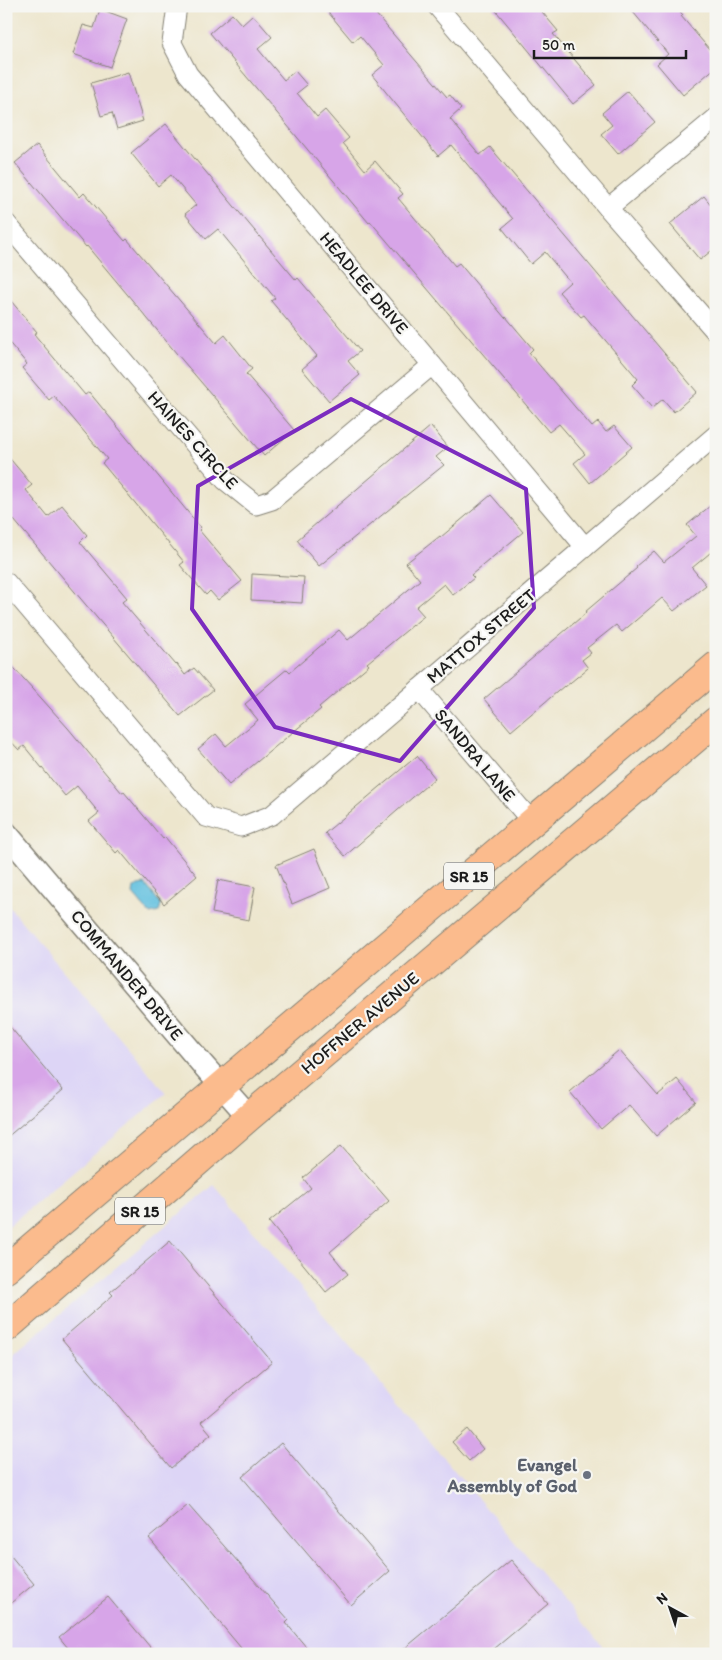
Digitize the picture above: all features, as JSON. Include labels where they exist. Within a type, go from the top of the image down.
[{"type":"main road","name":"SR 15","points":[[6,1269],[716,666]]},
{"type":"main road","name":"HOFFNER AVENUE","points":[[6,1328],[249,1117],[716,721]]},
{"type":"street","name":"HEADLEE DRIVE","points":[[177,6],[172,43],[188,74],[585,547]]},
{"type":"street","points":[[437,6],[716,332]]},
{"type":"street","points":[[608,208],[716,118]]},
{"type":"street","name":"HAINES CIRCLE","points":[[6,223],[225,480],[256,505],[272,500],[432,365]]},
{"type":"street","name":"MATTOX STREET","points":[[6,582],[206,817],[242,827],[272,816],[716,435]]},
{"type":"street","name":"SANDRA LANE","points":[[419,689],[532,822]]},
{"type":"street","name":"COMMANDER DRIVE","points":[[6,833],[249,1117]]},
{"type":"highlighted area","points":[[351,399],[526,489],[534,608],[400,761],[275,727],[192,609],[198,486]]},
{"type":"shaded area","points":[[6,903],[166,1093],[6,1228]]},
{"type":"shaded area","points":[[214,1185],[609,1654],[6,1654],[6,1360]]},
{"type":"water","points":[[145,884],[161,904],[159,912],[150,914],[133,894],[134,888]]},
{"type":"building","points":[[323,6],[369,6],[447,97],[450,95],[461,109],[450,119],[480,155],[490,147],[697,392],[674,412],[663,399],[652,408],[632,385],[638,379],[584,315],[581,317],[559,292],[570,282],[545,252],[531,264],[502,228],[513,219],[451,145],[438,156],[372,75],[384,65],[360,36],[353,42]]},
{"type":"building","points":[[492,6],[537,6],[558,31],[553,34],[596,85],[573,104]]},
{"type":"building","points":[[628,6],[675,6],[683,15],[681,16],[716,57],[716,67],[683,95],[657,64],[668,54]]},
{"type":"building","points":[[100,9],[127,19],[110,67],[73,54],[83,25],[94,28]]},
{"type":"building","points":[[232,14],[242,25],[253,15],[272,37],[258,49],[284,80],[295,71],[307,85],[297,93],[317,117],[325,110],[349,138],[343,143],[365,170],[375,161],[403,194],[398,198],[455,266],[459,263],[506,317],[533,349],[529,353],[592,427],[598,422],[606,432],[614,426],[632,447],[590,483],[574,463],[585,454],[559,424],[549,432],[370,221],[369,223],[210,33]]},
{"type":"building","points":[[128,72],[143,121],[117,129],[112,113],[101,116],[91,83]]},
{"type":"building","points":[[628,91],[655,122],[618,154],[601,134],[612,125],[602,113]]},
{"type":"building","points":[[166,124],[296,280],[298,278],[360,351],[348,361],[360,375],[329,401],[302,369],[317,356],[271,301],[275,298],[218,229],[206,239],[185,214],[196,205],[171,175],[158,186],[131,153]]},
{"type":"building","points":[[37,145],[80,197],[84,193],[125,241],[127,239],[216,343],[225,335],[252,369],[246,374],[294,430],[264,456],[15,163]]},
{"type":"building","points":[[704,196],[716,211],[716,247],[700,260],[670,224]]},
{"type":"building","points":[[6,295],[37,332],[34,334],[85,395],[89,392],[242,581],[218,600],[210,591],[206,595],[180,565],[184,562],[102,463],[107,459],[54,396],[49,400],[22,368],[27,364],[6,339]]},
{"type":"building","points":[[431,426],[448,447],[436,457],[444,465],[319,566],[297,540]]},
{"type":"building","points":[[6,454],[32,485],[26,490],[48,517],[62,505],[87,535],[80,542],[127,598],[122,602],[176,665],[185,675],[194,668],[213,690],[180,716],[6,512]]},
{"type":"building","points":[[491,495],[523,532],[471,575],[474,578],[453,595],[444,584],[416,607],[424,616],[367,663],[369,665],[319,707],[321,709],[229,785],[198,749],[216,734],[226,746],[258,720],[245,704],[287,669],[290,672],[339,630],[348,640],[420,580],[406,563],[441,537]]},
{"type":"building","points":[[716,501],[716,548],[692,568],[706,585],[674,611],[662,598],[622,632],[616,625],[587,648],[591,653],[582,660],[588,668],[511,731],[484,699],[586,613],[654,551],[664,562],[696,536],[687,525]]},
{"type":"building","points":[[252,574],[304,577],[302,603],[251,600]]},
{"type":"building","points":[[6,659],[68,728],[122,793],[124,792],[163,839],[165,837],[197,876],[164,904],[119,850],[116,853],[89,821],[99,813],[77,786],[65,796],[24,746],[19,750],[6,736]]},
{"type":"building","points":[[417,756],[435,778],[345,856],[325,833]]},
{"type":"building","points":[[314,849],[330,888],[292,904],[276,865]]},
{"type":"building","points":[[218,880],[255,887],[249,920],[212,913]]},
{"type":"building","points":[[6,1022],[63,1090],[6,1138]]},
{"type":"building","points":[[619,1050],[658,1095],[677,1079],[696,1102],[656,1136],[629,1105],[601,1129],[570,1092]]},
{"type":"building","points":[[341,1146],[389,1201],[330,1252],[348,1274],[326,1292],[269,1222],[311,1188],[303,1178]]},
{"type":"building","points":[[170,1241],[272,1362],[201,1422],[211,1434],[171,1468],[62,1339],[113,1295],[110,1292]]},
{"type":"building","points":[[467,1429],[483,1449],[469,1461],[452,1442]]},
{"type":"building","points":[[281,1443],[390,1571],[351,1605],[242,1477]]},
{"type":"building","points":[[188,1505],[289,1620],[286,1623],[312,1654],[246,1654],[149,1538]]},
{"type":"building","points":[[6,1550],[34,1584],[6,1607]]},
{"type":"building","points":[[511,1560],[548,1604],[488,1654],[398,1654]]},
{"type":"building","points":[[108,1597],[156,1654],[73,1654],[59,1637]]},
{"type":"place","name":"Evangel Assembly of God","points":[[587,1475]]}]
